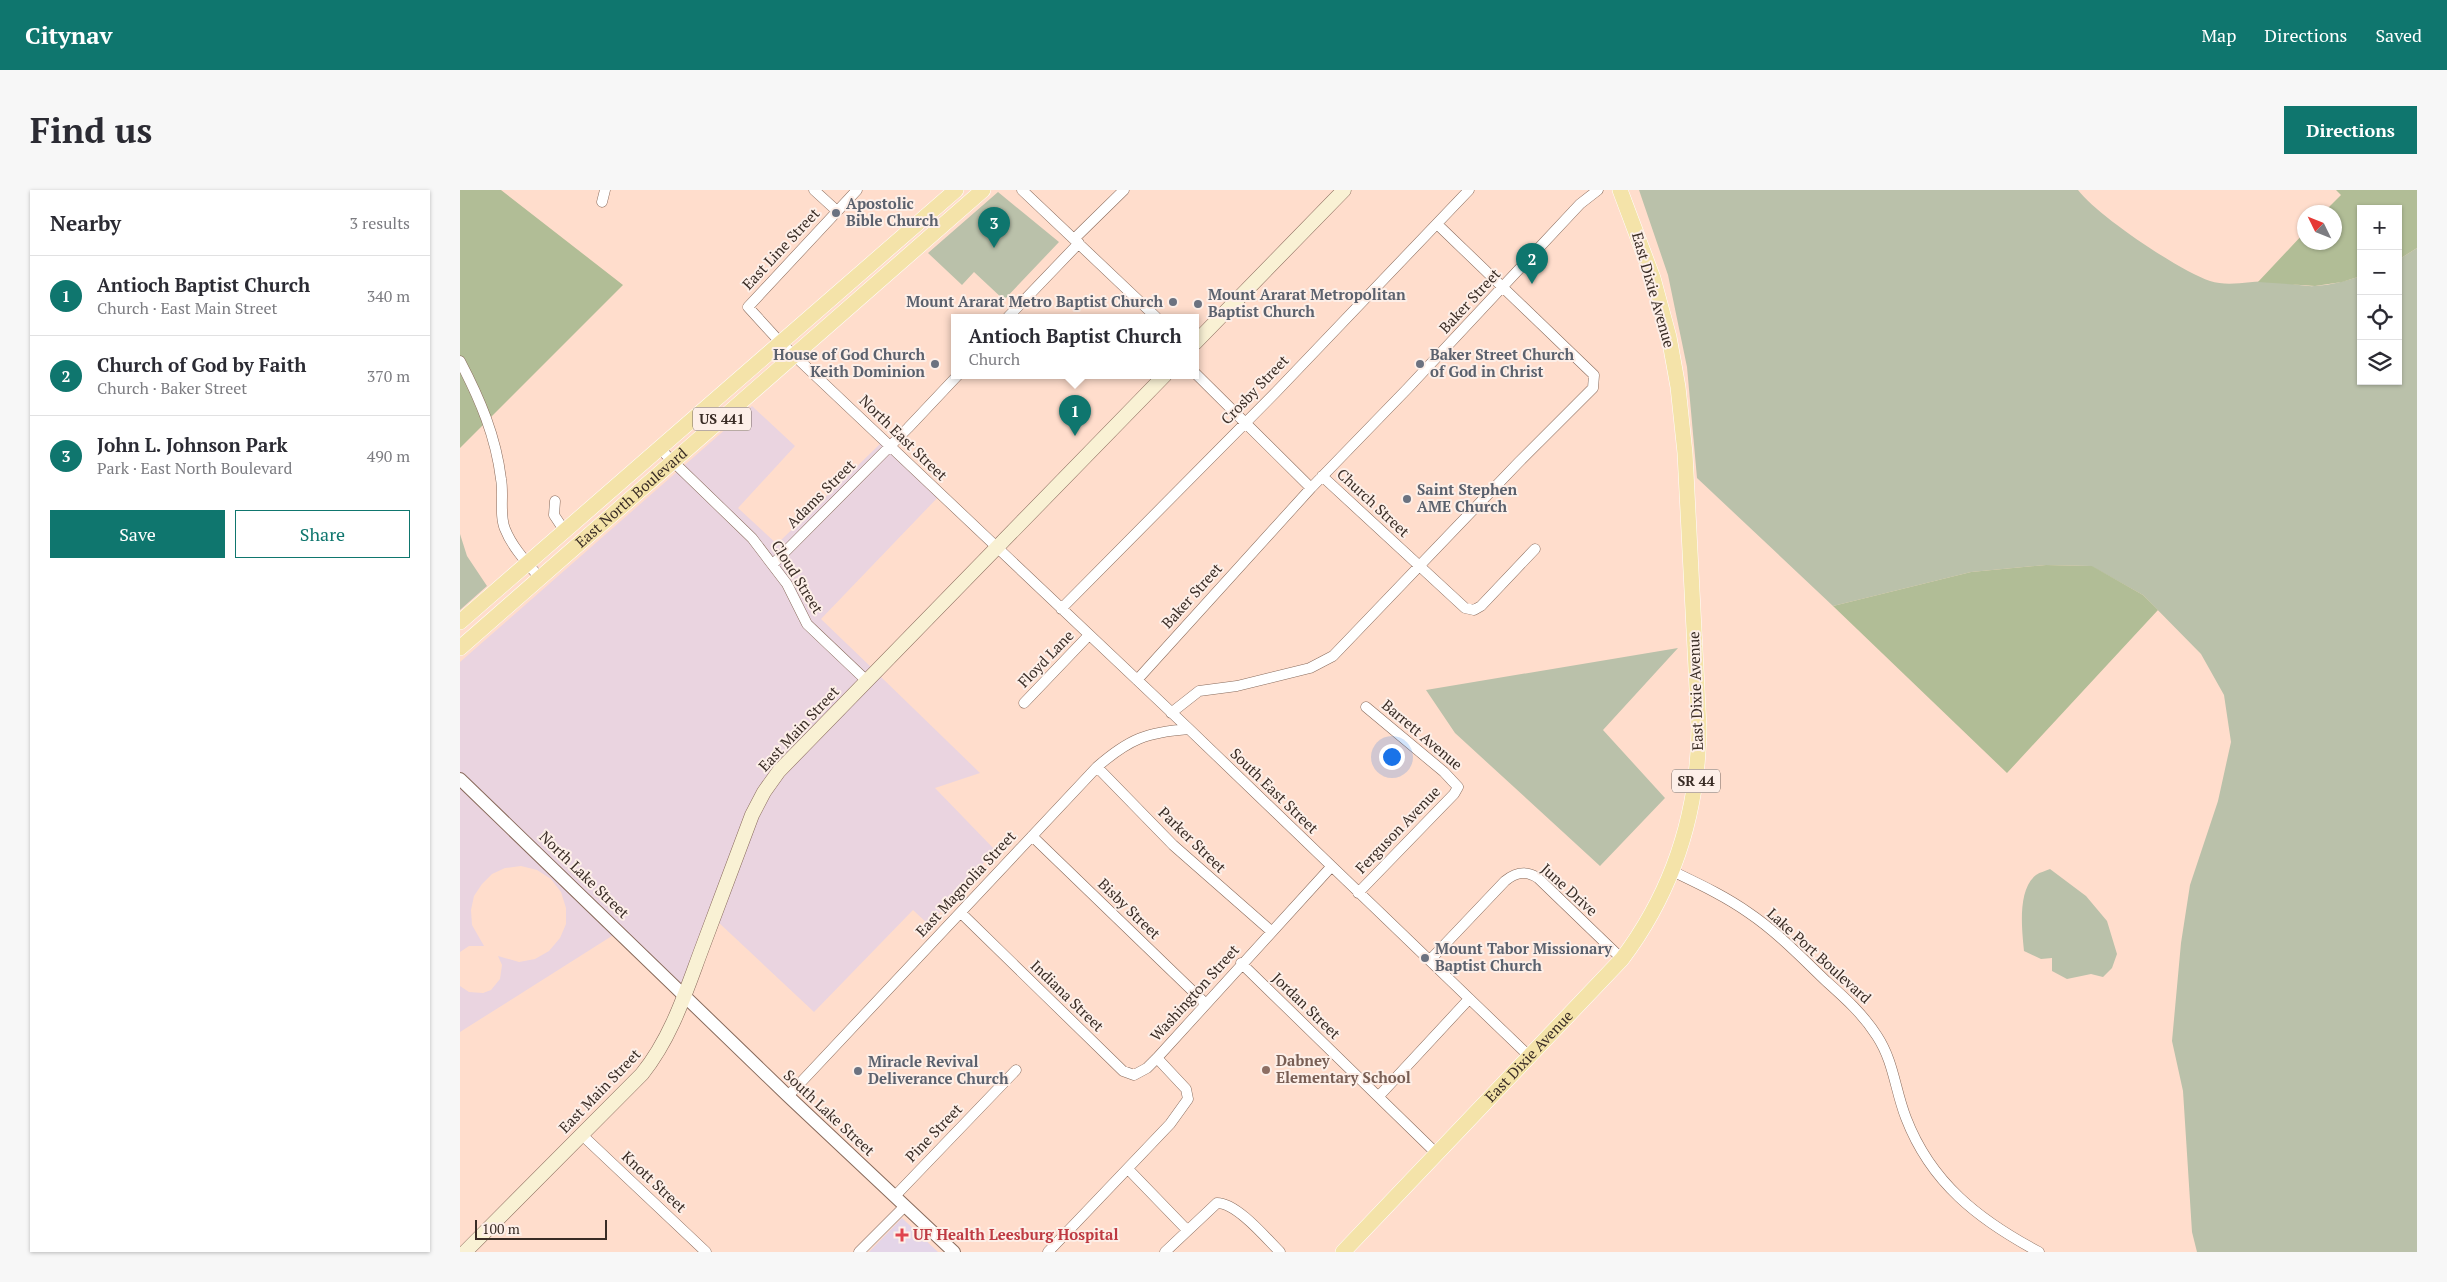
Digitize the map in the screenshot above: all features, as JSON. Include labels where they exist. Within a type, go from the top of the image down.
[{"type":"main road","name":"East North Boulevard","points":[[460,622],[956,190]]},
{"type":"main road","name":"East North Boulevard","points":[[460,648],[983,190]]},
{"type":"main road","points":[[1199,339],[1344,190]]},
{"type":"main road","name":"East Dixie Avenue","points":[[1343,1252],[1622,959],[1650,918],[1672,871],[1691,812],[1698,752],[1685,453],[1678,387],[1665,322],[1642,244],[1620,190]]},
{"type":"main road","name":"East Main Street","points":[[465,1252],[642,1074],[654,1058],[663,1044],[684,995],[752,815],[764,792],[779,771],[1161,379]]},
{"type":"street","points":[[602,202],[605,190]]},
{"type":"street","points":[[814,190],[837,211]]},
{"type":"street","name":"East Line Street","points":[[748,307],[857,190]]},
{"type":"street","points":[[1022,190],[1153,314]]},
{"type":"street","points":[[1011,314],[1124,190]]},
{"type":"street","name":"Crosby Street","points":[[1061,609],[1246,422],[1469,190]]},
{"type":"street","name":"Baker Street","points":[[1322,476],[1580,204],[1598,190]]},
{"type":"street","points":[[1171,712],[1199,691],[1237,686],[1285,675],[1310,668],[1333,656],[1418,566],[1593,388],[1594,375],[1437,224]]},
{"type":"street","name":"North East Street","points":[[748,307],[780,342],[997,547]]},
{"type":"street","points":[[460,361],[478,398],[495,446],[502,480],[504,526],[509,538],[540,578]]},
{"type":"street","points":[[1199,377],[1311,488]]},
{"type":"street","name":"Adams Street","points":[[773,564],[954,379]]},
{"type":"street","name":"Cloud Street","points":[[659,448],[734,518],[773,564],[787,584],[807,624],[867,681]]},
{"type":"street","name":"Church Street","points":[[1311,488],[1322,476],[1465,608],[1474,610],[1490,597],[1535,549]]},
{"type":"street","name":"Baker Street","points":[[1136,680],[1311,488]]},
{"type":"street","points":[[555,501],[554,515],[564,530]]},
{"type":"street","name":"South East Street","points":[[997,547],[1530,1057]]},
{"type":"street","name":"Floyd Lane","points":[[1024,703],[1089,635]]},
{"type":"street","name":"Barrett Avenue","points":[[1366,707],[1444,772],[1458,787]]},
{"type":"street","name":"East Magnolia Street","points":[[788,1096],[1097,767],[1119,748],[1137,738],[1164,730],[1189,729]]},
{"type":"street","name":"Parker Street","points":[[1097,767],[1202,872],[1271,931]]},
{"type":"street","name":"North Lake Street","points":[[460,779],[684,995]]},
{"type":"street","name":"Ferguson Avenue","points":[[1358,893],[1454,794],[1458,787]]},
{"type":"street","name":"Bisby Street","points":[[1032,836],[1205,1003]]},
{"type":"street","name":"Washington Street","points":[[1048,1252],[1128,1170],[1170,1124],[1188,1099],[1186,1089],[1157,1058],[1241,963],[1331,867]]},
{"type":"street","name":"Lake Port Boulevard","points":[[1672,871],[1730,900],[1750,913],[1775,932],[1853,1005],[1867,1020],[1886,1052],[1906,1118],[1916,1142],[1933,1170],[1978,1215],[2039,1252]]},
{"type":"street","name":"June Drive","points":[[1430,960],[1505,881],[1512,876],[1526,872],[1538,878],[1622,959]]},
{"type":"street","name":"Indiana Street","points":[[960,913],[1123,1071],[1129,1074],[1138,1074],[1157,1058]]},
{"type":"street","name":"Jordan Street","points":[[1241,963],[1277,1000],[1379,1096],[1436,1154]]},
{"type":"street","name":"South Lake Street","points":[[684,995],[954,1252]]},
{"type":"street","points":[[1379,1096],[1469,999]]},
{"type":"street","name":"Pine Street","points":[[895,1196],[1016,1070]]},
{"type":"street","name":"Knott Street","points":[[581,1134],[706,1252]]},
{"type":"street","points":[[1128,1170],[1188,1230]]},
{"type":"street","points":[[1165,1252],[1217,1203],[1224,1203],[1241,1215],[1280,1252]]},
{"type":"street","points":[[859,1252],[905,1206]]},
{"type":"shaded area","points":[[752,406],[795,446],[738,508],[777,544],[881,443],[941,494],[821,619],[872,668],[775,768],[682,987],[460,773],[460,662]]},
{"type":"shaded area","points":[[879,675],[980,773],[935,788],[995,850],[929,925],[913,910],[814,1012],[717,921],[756,817],[783,775]]},
{"type":"shaded area","points":[[460,786],[615,934],[460,1032],[460,986],[469,992],[483,993],[491,990],[500,979],[502,965],[498,956],[519,962],[535,959],[549,951],[560,938],[566,924],[566,908],[561,892],[551,879],[537,870],[521,866],[505,868],[492,874],[474,896],[471,910],[472,925],[484,946],[469,946],[460,952]]},
{"type":"shaded area","name":"UF Health Leesburg Hospital","points":[[902,1218],[938,1252],[869,1252]]},
{"type":"green space","points":[[460,190],[501,190],[623,285],[460,448]]},
{"type":"green space","points":[[1639,190],[2078,190],[2103,214],[2140,241],[2179,266],[2210,281],[2232,284],[2270,281],[2316,286],[2357,277],[2357,385],[2402,385],[2402,257],[2417,248],[2417,1252],[2197,1252],[2192,1232],[2183,1091],[2172,1041],[2181,943],[2190,885],[2218,801],[2231,742],[2224,695],[2201,654],[2143,595],[2091,566],[2046,565],[1971,572],[1833,606],[1697,478],[1687,367],[1668,275]]},
{"type":"green space","points":[[2336,190],[2417,190],[2417,248],[2402,257],[2402,205],[2357,205],[2357,277],[2342,282],[2315,286],[2258,282],[2297,240],[2297,250],[2342,250],[2342,205],[2331,205],[2341,195]]},
{"type":"green space","points":[[998,192],[1059,242],[1004,300],[974,272],[962,285],[928,253]]},
{"type":"green space","points":[[460,534],[467,556],[487,586],[460,610]]},
{"type":"green space","points":[[2046,565],[2092,566],[2143,595],[2158,610],[2007,773],[1833,606],[1971,572]]},
{"type":"green space","points":[[1678,648],[1603,730],[1665,798],[1600,866],[1455,733],[1426,690]]},
{"type":"green space","points":[[2050,869],[2086,896],[2107,921],[2117,954],[2112,968],[2103,977],[2091,974],[2067,979],[2052,971],[2052,958],[2041,959],[2024,951],[2022,911],[2026,890],[2036,875]]},
{"type":"place","name":"Apostolic Bible Church","points":[[836,213]]},
{"type":"place","name":"John L. Johnson Park","points":[[994,248]]},
{"type":"place","name":"Church of God by Faith","points":[[1532,284]]},
{"type":"place","name":"Mount Ararat Metro Baptist Church","points":[[1173,302]]},
{"type":"place","name":"Mount Ararat Metropolitan Baptist Church","points":[[1198,304]]},
{"type":"place","name":"House of God Church Keith Dominion","points":[[935,364]]},
{"type":"place","name":"Baker Street Church of God in Christ","points":[[1420,364]]},
{"type":"place","name":"Antioch Baptist Church","points":[[1075,436]]},
{"type":"place","name":"Saint Stephen AME Church","points":[[1407,499]]},
{"type":"place","name":"Mount Tabor Missionary Baptist Church","points":[[1425,958]]},
{"type":"place","name":"Dabney Elementary School","points":[[1266,1070]]},
{"type":"place","name":"Miracle Revival Deliverance Church","points":[[858,1071]]},
{"type":"place","name":"UF Health Leesburg Hospital","points":[[902,1235]]}]
